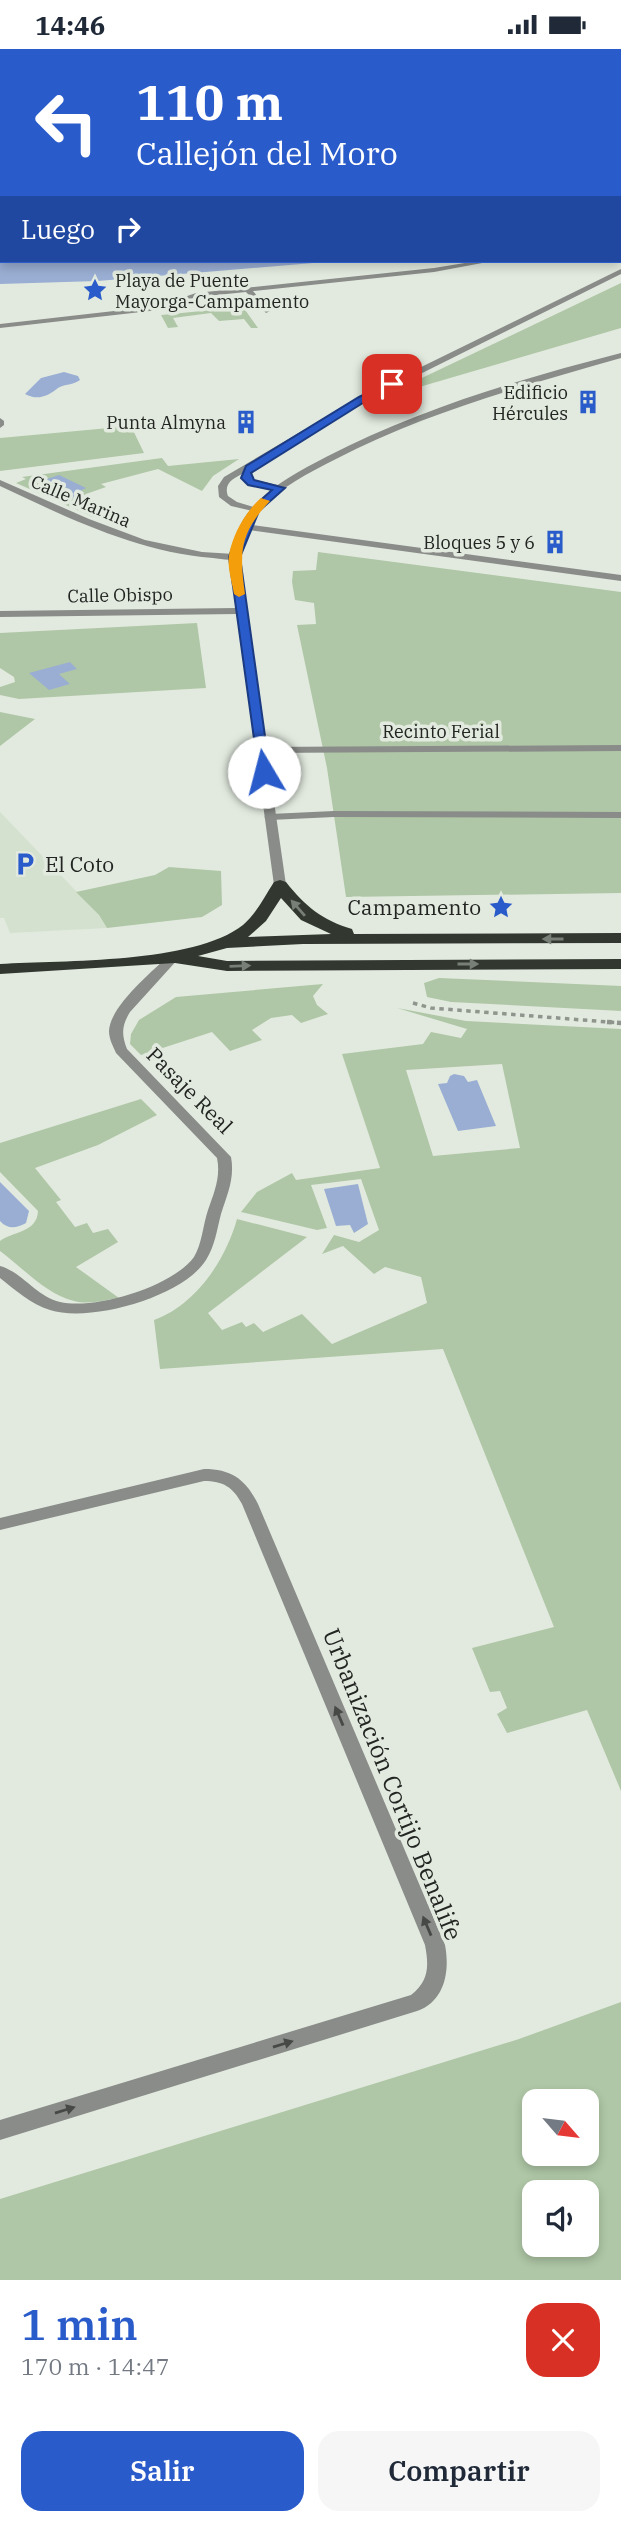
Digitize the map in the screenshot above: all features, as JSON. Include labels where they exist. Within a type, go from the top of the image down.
[{"type":"highway","points":[[173,958],[226,943],[252,929],[261,919],[280,885],[303,915],[320,925],[367,939]]},
{"type":"highway","points":[[226,943],[367,939],[621,939]]},
{"type":"highway","points":[[0,969],[173,958],[227,966],[325,963],[621,964]]},
{"type":"street","points":[[0,326],[159,308],[196,296],[477,263]]},
{"type":"street","points":[[254,510],[232,504],[221,493],[222,485],[363,399],[621,271]]},
{"type":"street","points":[[248,290],[265,311]]},
{"type":"street","points":[[280,885],[234,557],[254,510],[279,488],[362,440],[406,421],[457,403],[621,355]]},
{"type":"street","points":[[250,468],[246,478],[248,481],[279,488]]},
{"type":"street","name":"Calle Marina","points":[[0,483],[128,539],[199,554],[234,557]]},
{"type":"street","points":[[245,527],[621,578]]},
{"type":"street","name":"Calle Obispo","points":[[0,614],[240,611]]},
{"type":"street","name":"Recinto Ferial","points":[[260,750],[621,748]]},
{"type":"street","points":[[270,817],[334,814],[621,815]]},
{"type":"street","name":"Pasaje Real","points":[[0,1271],[45,1302],[58,1307],[81,1309],[104,1307],[148,1293],[188,1270],[199,1260],[227,1174],[224,1157],[121,1050],[116,1037],[117,1025],[124,1012],[173,958]]},
{"type":"street","name":"Urbanización Cortijo Benalife","points":[[0,1524],[204,1475],[214,1474],[238,1483],[250,1504],[435,1945],[439,1974],[428,1995],[417,2002],[0,2130]]},
{"type":"path","points":[[408,1002],[430,1008],[621,1023]]},
{"type":"shaded area","name":"El Coto","points":[[0,812],[99,915],[107,928],[10,933],[4,918],[0,918]]},
{"type":"green space","points":[[621,283],[621,328],[409,390],[403,387]]},
{"type":"green space","points":[[243,307],[258,328],[251,328],[244,319],[219,321],[211,313],[173,318],[178,327],[168,328],[161,315]]},
{"type":"green space","points":[[131,426],[144,453],[0,471],[0,438]]},
{"type":"green space","points":[[162,458],[168,466],[239,459],[213,476],[202,491],[158,469],[101,484],[106,487],[86,494],[93,500],[85,503],[104,513],[93,517],[16,483],[26,479],[22,477]]},
{"type":"green space","points":[[318,552],[621,592],[621,893],[346,897],[327,768],[297,625],[316,624],[314,603],[295,600],[292,582],[293,571],[316,570]]},
{"type":"green space","points":[[197,623],[206,688],[19,699],[0,695],[0,687],[15,682],[14,677],[0,668],[0,633]]},
{"type":"green space","points":[[0,712],[35,719],[0,746]]},
{"type":"green space","points":[[169,867],[221,871],[222,905],[202,917],[107,928],[99,915],[76,892],[155,875]]},
{"type":"green space","points":[[439,978],[621,986],[621,1011],[451,1002],[427,997],[424,983]]},
{"type":"green space","points":[[323,984],[313,996],[317,1005],[328,1014],[301,1023],[292,1015],[271,1018],[252,1030],[262,1040],[230,1051],[212,1032],[141,1055],[130,1044],[131,1034],[139,1020],[176,997]]},
{"type":"green space","points":[[397,1008],[466,1021],[621,1029],[621,1791],[587,1710],[507,1733],[497,1714],[507,1708],[500,1691],[490,1692],[472,1648],[554,1627],[443,1349],[160,1369],[154,1320],[183,1304],[207,1279],[225,1250],[237,1219],[307,1237],[208,1313],[222,1330],[242,1322],[246,1327],[254,1323],[263,1332],[302,1314],[332,1344],[427,1303],[421,1277],[385,1267],[374,1274],[343,1246],[322,1254],[334,1235],[359,1242],[379,1230],[361,1179],[311,1185],[327,1228],[317,1230],[241,1212],[257,1192],[292,1173],[296,1180],[380,1168],[342,1054],[423,1044],[431,1032],[461,1038],[467,1029]],"holes":[[[502,1064],[520,1148],[433,1156],[406,1070]]]},
{"type":"green space","points":[[141,1099],[157,1115],[98,1145],[35,1168],[61,1200],[56,1202],[75,1227],[87,1223],[93,1233],[108,1229],[118,1242],[76,1267],[119,1298],[85,1303],[64,1298],[45,1287],[0,1251],[0,1241],[29,1228],[37,1218],[38,1211],[0,1172],[0,1143]]},
{"type":"green space","points":[[621,2002],[621,2280],[0,2280],[0,2199],[519,2039]]},
{"type":"water","points":[[0,263],[313,263],[98,281],[0,284]]},
{"type":"water","points":[[64,372],[78,376],[80,380],[43,397],[25,394],[41,378]]},
{"type":"water","points":[[59,475],[86,488],[80,491],[84,494],[72,498],[38,482]]},
{"type":"water","points":[[70,662],[77,669],[59,674],[70,684],[49,690],[29,673]]},
{"type":"water","points":[[454,1074],[464,1076],[468,1082],[477,1080],[496,1126],[458,1131],[438,1084],[447,1083]]},
{"type":"water","points":[[0,1182],[29,1211],[26,1223],[13,1227],[0,1221]]},
{"type":"water","points":[[358,1184],[368,1224],[354,1233],[350,1225],[336,1226],[324,1189]]},
{"type":"slow traffic","points":[[239,594],[234,557],[254,510],[265,501]]},
{"type":"place","name":"Playa de Puente Mayorga-Campamento","points":[[95,290]]},
{"type":"place","name":"Edificio Hércules","points":[[588,402]]},
{"type":"place","name":"Punta Almyna","points":[[246,422]]},
{"type":"place","name":"Bloques 5 y 6","points":[[555,542]]},
{"type":"place","name":"El Coto","points":[[25,864]]},
{"type":"place","name":"Campamento","points":[[501,907]]},
{"type":"route","points":[[264,772],[234,557],[254,510],[279,488],[248,481],[246,473],[363,399],[392,384]]}]
